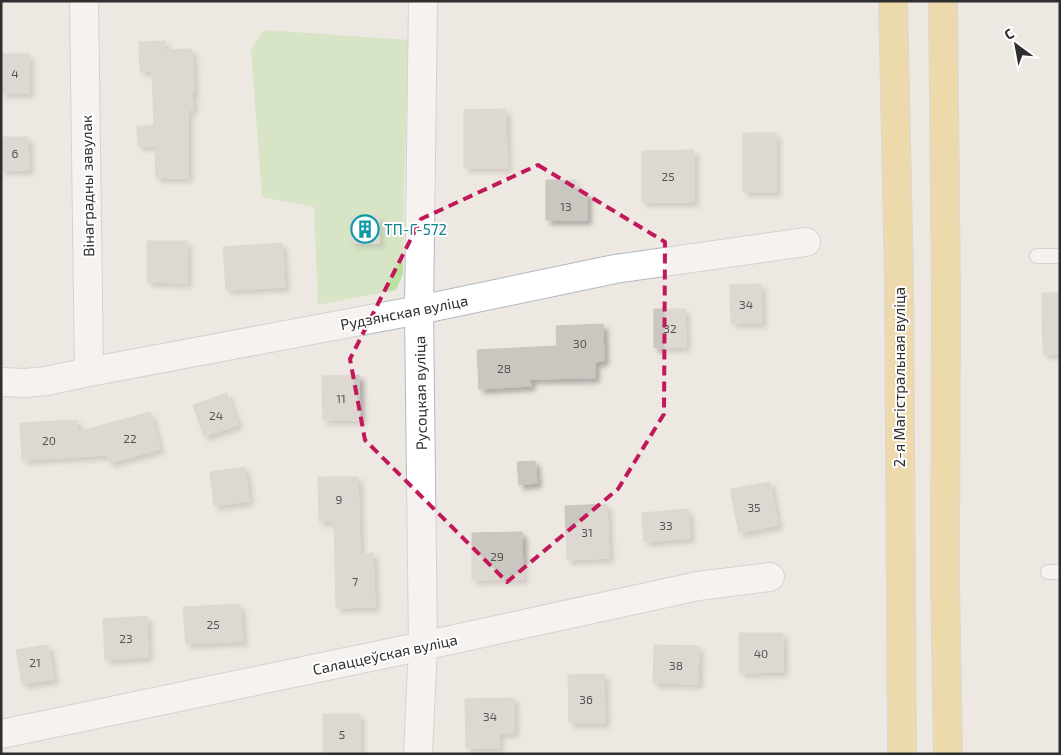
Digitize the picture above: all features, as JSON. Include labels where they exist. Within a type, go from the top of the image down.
[{"type":"main road","name":"2-я Магістральная вуліца","points":[[893,1],[899,278],[902,754]]},
{"type":"main road","points":[[943,1],[946,298],[945,581],[948,754]]},
{"type":"street","name":"Вінаградны завулак","points":[[84,1],[89,372]]},
{"type":"street","name":"Русоцкая вуліца","points":[[418,754],[423,646],[419,310],[424,1]]},
{"type":"street","name":"Рудзянская вуліца","points":[[1,382],[25,383],[46,381],[419,310],[615,270],[806,242]]},
{"type":"street","name":"Салаццеўская вуліца","points":[[1,734],[423,646],[698,586],[770,577]]},
{"type":"lane","points":[[1037,256],[1060,256]]},
{"type":"highlighted area","points":[[538,165],[665,242],[664,414],[618,489],[507,582],[365,440],[350,359],[421,219]]},
{"type":"green space","points":[[264,30],[409,40],[403,274],[396,290],[318,305],[314,207],[262,197],[251,49]],"holes":[[[351,216],[379,216],[379,243],[351,243]]]},
{"type":"building","points":[[166,41],[163,50],[192,49],[194,92],[192,92],[193,110],[188,110],[188,178],[156,178],[155,146],[138,146],[137,126],[154,126],[152,71],[140,72],[139,42]]},
{"type":"building","points":[[1,54],[29,54],[29,93],[1,93]]},
{"type":"building","points":[[506,109],[507,168],[464,168],[464,110]]},
{"type":"building","points":[[743,133],[776,133],[776,192],[743,192]]},
{"type":"building","points":[[1,137],[28,137],[29,170],[1,170]]},
{"type":"building","points":[[694,150],[694,202],[642,202],[642,151]]},
{"type":"building","points":[[546,180],[576,180],[576,192],[587,192],[587,220],[546,220]]},
{"type":"building","name":"ТП-Г-572","points":[[351,216],[379,216],[379,243],[351,243]]},
{"type":"building","points":[[147,241],[187,241],[187,283],[147,282]]},
{"type":"building","points":[[282,243],[285,287],[226,290],[223,247]]},
{"type":"building","points":[[761,284],[762,323],[731,323],[730,285]]},
{"type":"building","points":[[1042,293],[1060,293],[1060,354],[1043,354]]},
{"type":"building","points":[[654,309],[685,309],[686,347],[654,348]]},
{"type":"building","points":[[603,324],[604,361],[595,362],[595,378],[530,379],[531,386],[479,389],[477,350],[557,346],[556,326]]},
{"type":"building","points":[[359,375],[360,420],[323,420],[322,376]]},
{"type":"building","points":[[227,393],[238,425],[204,436],[193,405]]},
{"type":"building","points":[[150,412],[160,449],[109,463],[107,455],[22,460],[20,423],[77,420],[77,432]]},
{"type":"building","points":[[535,461],[537,483],[519,485],[517,462]]},
{"type":"building","points":[[245,467],[249,501],[214,506],[210,472]]},
{"type":"building","points":[[318,477],[358,477],[360,554],[373,553],[375,607],[336,608],[334,521],[319,521]]},
{"type":"building","points":[[770,482],[778,525],[739,533],[730,489]]},
{"type":"building","points":[[607,504],[609,558],[567,560],[565,506]]},
{"type":"building","points":[[688,509],[690,538],[644,542],[642,513]]},
{"type":"building","points":[[522,532],[523,579],[472,580],[472,533]]},
{"type":"building","points":[[240,604],[243,641],[186,644],[183,607]]},
{"type":"building","points":[[147,616],[148,657],[105,660],[103,619]]},
{"type":"building","points":[[739,633],[783,633],[783,672],[739,673]]},
{"type":"building","points":[[48,645],[54,679],[22,684],[16,650]]},
{"type":"building","points":[[654,645],[699,646],[698,684],[653,683]]},
{"type":"building","points":[[604,674],[605,723],[569,723],[568,675]]},
{"type":"building","points":[[514,698],[514,733],[499,733],[499,748],[466,748],[465,699]]},
{"type":"building","points":[[323,714],[360,714],[360,754],[323,754]]},
{"type":"place","name":"ТП-Г-572","points":[[365,229]]}]
